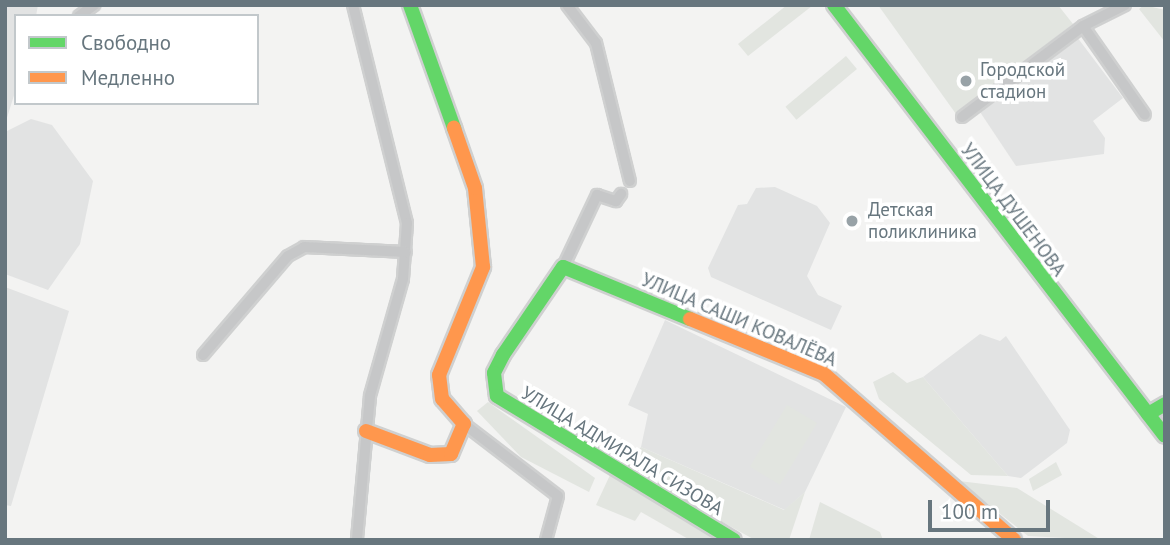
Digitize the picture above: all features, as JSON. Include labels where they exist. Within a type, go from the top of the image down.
[{"type":"street","points":[[353,5],[406,198],[406,252],[366,431],[357,540]]},
{"type":"street","points":[[410,5],[481,221],[483,267],[439,375],[442,400],[464,424],[558,496],[546,540]]},
{"type":"street","points":[[567,5],[596,43],[630,181]]},
{"type":"street","name":"УЛИЦА ДУШЕНОВА","points":[[834,5],[1165,436]]},
{"type":"street","points":[[962,117],[1083,26],[1125,5]]},
{"type":"street","points":[[1083,26],[1145,115]]},
{"type":"street","name":"УЛИЦА АДМИРАЛА СИЗОВА","points":[[621,194],[617,201],[597,195],[563,267],[503,355],[494,373],[497,396],[734,540]]},
{"type":"street","points":[[203,355],[288,256],[304,247],[406,252]]},
{"type":"street","name":"УЛИЦА САШИ КОВАЛЁВА","points":[[563,267],[824,374],[1014,540]]},
{"type":"street","points":[[1148,414],[1165,404]]},
{"type":"street","points":[[366,431],[444,456],[460,441],[464,424]]},
{"type":"shaded area","points":[[5,5],[38,5],[36,14],[14,14],[14,95],[5,124]]},
{"type":"shaded area","points":[[787,5],[812,6],[748,56],[738,44]]},
{"type":"shaded area","name":"Городской стадион","points":[[878,5],[1058,5],[1073,24],[956,114]]},
{"type":"shaded area","points":[[1144,5],[1165,10],[1165,42],[1139,9]]},
{"type":"shaded area","points":[[1077,37],[1123,98],[1093,121],[1105,138],[1104,154],[1016,166],[980,112]]},
{"type":"shaded area","points":[[846,56],[857,69],[796,120],[785,107]]},
{"type":"shaded area","points":[[31,119],[52,125],[93,181],[80,244],[48,290],[5,274],[5,132]]},
{"type":"shaded area","points":[[775,187],[817,206],[830,223],[807,276],[818,295],[842,306],[831,330],[711,277],[708,268],[738,205],[747,204],[756,188]]},
{"type":"shaded area","points":[[5,287],[69,311],[11,506],[5,505]]},
{"type":"shaded area","points":[[665,320],[846,407],[805,492],[785,510],[641,447],[648,414],[628,405]]},
{"type":"shaded area","points":[[980,334],[1000,341],[1006,336],[1070,430],[1067,443],[1021,478],[1008,476],[923,377]]},
{"type":"shaded area","points":[[893,372],[907,383],[923,377],[1008,476],[971,475],[879,399],[873,382]]},
{"type":"shaded area","points":[[488,402],[595,478],[589,492],[521,457],[477,411]]},
{"type":"shaded area","points":[[787,405],[817,423],[780,485],[750,467]]},
{"type":"shaded area","points":[[641,447],[784,510],[805,492],[789,540],[755,540],[625,468]]},
{"type":"shaded area","points":[[1056,462],[1062,475],[1033,491],[1029,479]]},
{"type":"shaded area","points":[[610,475],[723,540],[690,540],[641,512],[635,521],[596,505]]},
{"type":"shaded area","points":[[959,481],[1017,488],[1101,540],[1028,536]]},
{"type":"shaded area","points":[[820,502],[880,532],[883,540],[809,540]]},
{"type":"traffic: fast","points":[[410,5],[454,128]]},
{"type":"traffic: fast","points":[[834,5],[1165,436]]},
{"type":"traffic: fast","points":[[690,319],[563,267],[503,355],[494,373],[497,396],[734,540]]},
{"type":"traffic: fast","points":[[1148,414],[1165,404]]},
{"type":"traffic: slow","points":[[366,431],[430,455],[451,454],[464,424],[442,399],[439,375],[483,267],[475,188],[454,128]]},
{"type":"traffic: slow","points":[[690,319],[824,374],[1014,540]]},
{"type":"place","name":"Городской стадион","points":[[966,81]]},
{"type":"place","name":"Детская поликлиника","points":[[852,221]]}]
